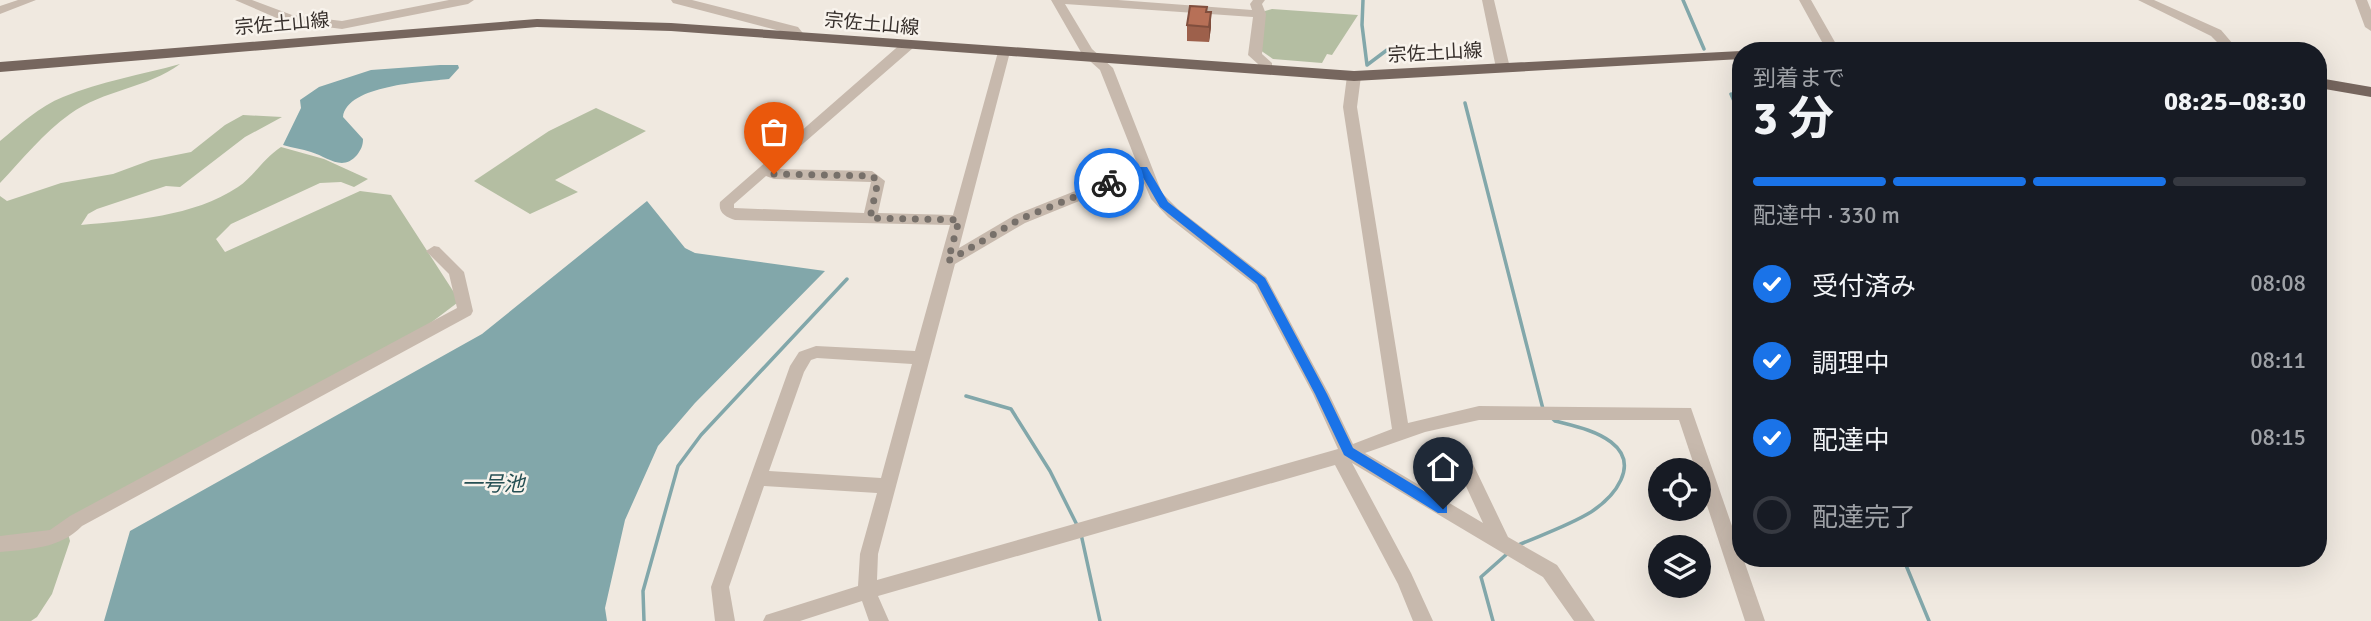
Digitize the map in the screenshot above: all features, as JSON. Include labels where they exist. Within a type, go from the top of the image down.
[{"type":"main road","name":"宗佐土山線","points":[[0,67],[537,23],[596,23],[1354,76],[1732,55]]},
{"type":"main road","points":[[2327,84],[2371,92]]},
{"type":"street","points":[[0,10],[30,0]]},
{"type":"street","points":[[241,0],[304,22],[342,25],[468,0]]},
{"type":"street","points":[[677,0],[793,30],[800,37]]},
{"type":"street","points":[[1057,0],[1087,51],[1106,68],[1144,169],[1164,204],[1261,281],[1321,394],[1344,454],[1352,484],[1423,621]]},
{"type":"street","points":[[1066,0],[1259,7],[1255,55],[1265,63],[1265,70]]},
{"type":"street","points":[[1488,0],[1489,18],[1498,41],[1503,68]]},
{"type":"street","points":[[1805,0],[1829,42]]},
{"type":"street","points":[[2144,0],[2216,33],[2224,42]]},
{"type":"street","points":[[2361,0],[2371,27]]},
{"type":"street","points":[[399,33],[402,15]]},
{"type":"street","points":[[908,45],[727,202],[728,211],[735,215],[959,220]]},
{"type":"street","points":[[879,621],[867,591],[869,554],[1004,52]]},
{"type":"street","points":[[1354,76],[1350,107],[1401,431]]},
{"type":"street","points":[[948,261],[1020,219],[1144,169]]},
{"type":"street","points":[[764,170],[774,174],[872,176],[878,181],[870,218]]},
{"type":"street","points":[[0,544],[55,537],[69,530],[76,521],[465,311],[456,272],[434,251]]},
{"type":"street","points":[[725,621],[720,587],[796,370],[805,356],[816,352],[921,358]]},
{"type":"street","points":[[774,621],[867,591],[1241,484],[1267,473],[1344,454],[1401,431],[1448,417],[1479,412],[1685,412],[1732,552]]},
{"type":"street","points":[[1344,454],[1549,571],[1585,621]]},
{"type":"street","points":[[1467,469],[1503,545]]},
{"type":"street","points":[[758,478],[886,486]]},
{"type":"street","points":[[1737,567],[1755,621]]},
{"type":"green space","points":[[1272,9],[1358,15],[1332,55],[1327,54],[1322,63],[1273,59],[1260,50],[1265,11]]},
{"type":"green space","points":[[180,64],[154,79],[97,99],[70,114],[42,138],[0,183],[0,141],[38,111],[63,97],[92,87]]},
{"type":"green space","points":[[596,108],[646,131],[555,180],[578,192],[530,214],[474,181],[549,131]]},
{"type":"green space","points":[[243,115],[282,117],[245,137],[180,187],[166,186],[97,209],[88,214],[81,225],[162,215],[202,205],[238,187],[281,147],[324,159],[368,179],[354,187],[341,182],[320,183],[231,224],[216,239],[225,252],[360,191],[391,195],[455,294],[457,303],[416,334],[65,522],[70,541],[52,594],[37,617],[31,621],[0,621],[0,196],[7,201],[61,183],[113,174],[151,160],[191,152],[225,125]]},
{"type":"water","points":[[458,65],[459,68],[449,79],[388,87],[358,98],[348,106],[343,117],[363,139],[361,149],[351,160],[335,162],[283,145],[301,108],[300,100],[319,87],[371,70]]},
{"type":"water","name":"一号池","points":[[647,201],[685,248],[695,253],[825,271],[695,403],[658,446],[625,520],[605,608],[607,621],[104,621],[130,531],[482,334]]},
{"type":"building","points":[[1190,6],[1207,7],[1206,12],[1211,12],[1209,27],[1187,25]]},
{"type":"waterway","points":[[1363,0],[1362,25],[1367,65],[1391,47],[1403,54]]},
{"type":"waterway","points":[[1683,0],[1704,49]]},
{"type":"waterway","points":[[1465,103],[1543,409]]},
{"type":"waterway","points":[[644,621],[643,591],[678,466],[701,435],[847,279]]},
{"type":"waterway","points":[[966,396],[1011,409],[1050,471],[1078,527]]},
{"type":"waterway","points":[[1516,546],[1564,526],[1600,506],[1615,489],[1624,470],[1620,451],[1611,442],[1591,431],[1555,421],[1551,417]]},
{"type":"waterway","points":[[1081,534],[1100,621]]},
{"type":"waterway","points":[[1493,621],[1481,577],[1508,553]]},
{"type":"waterway","points":[[1907,567],[1929,621]]},
{"type":"way so far","points":[[774,174],[872,176],[878,181],[870,218],[959,220],[948,261],[1020,219],[1109,183]]},
{"type":"route","points":[[1109,183],[1144,169],[1156,195],[1164,204],[1261,281],[1321,394],[1348,452],[1443,509]]}]
